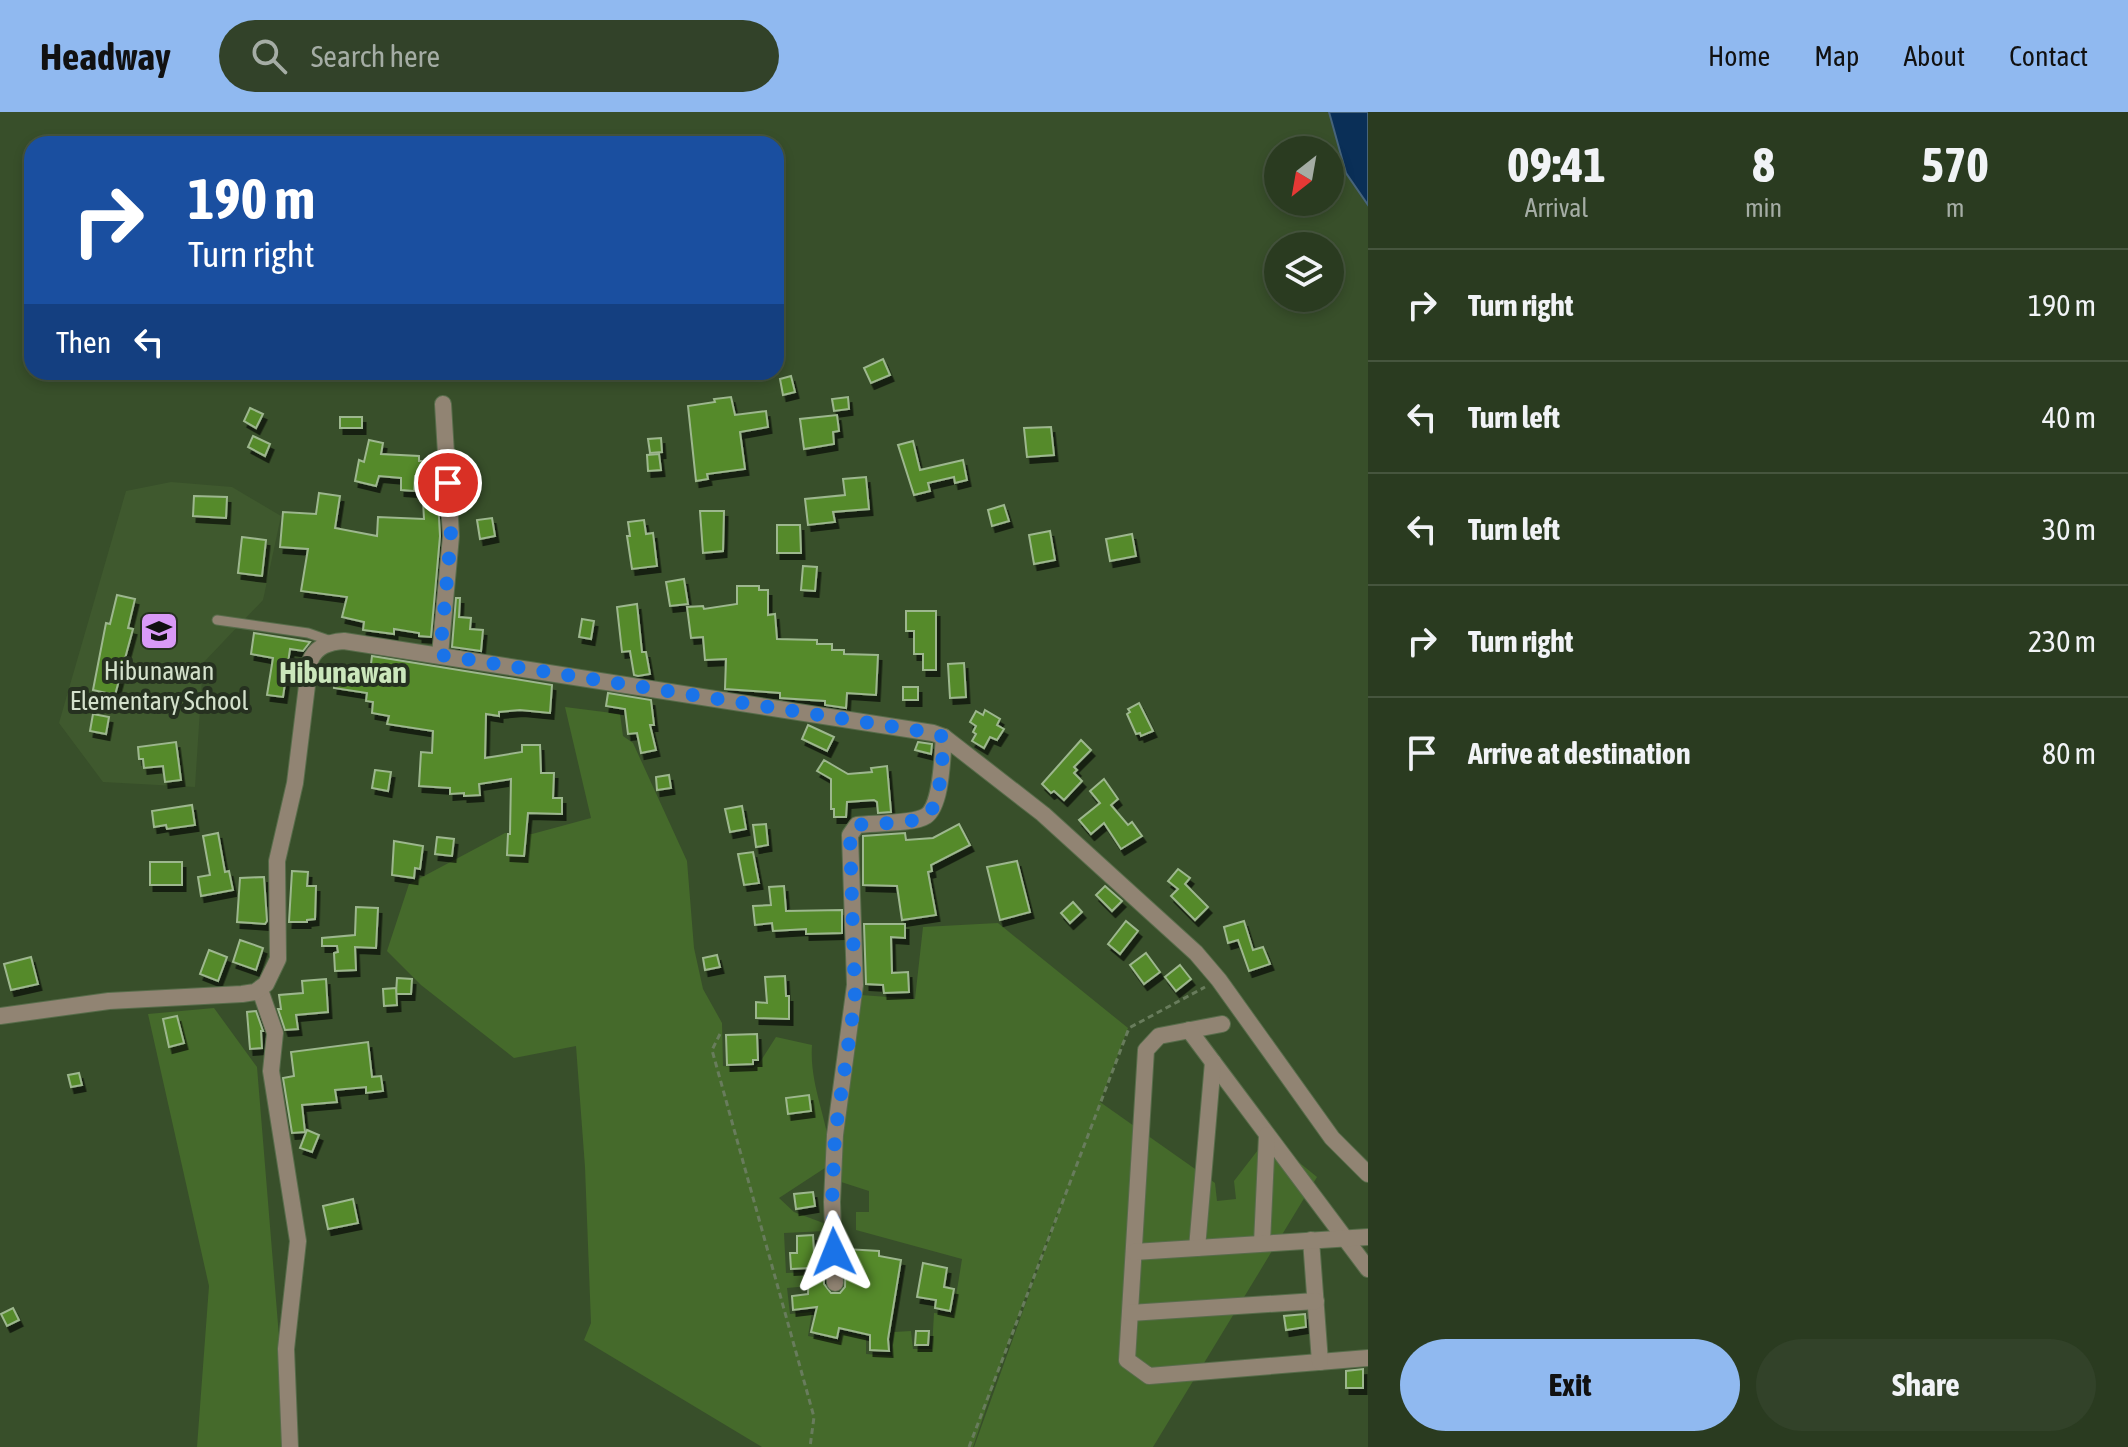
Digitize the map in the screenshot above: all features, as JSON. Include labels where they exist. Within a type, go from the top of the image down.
[{"type":"street","points":[[440,655],[451,536],[443,404]]},
{"type":"street","points":[[0,1016],[109,1001],[242,994],[260,990],[271,977],[278,959],[277,861],[295,783],[310,661],[317,649],[334,642],[440,655],[944,737],[1043,814],[1189,946],[1219,980],[1332,1138],[1368,1174]]},
{"type":"street","points":[[835,1283],[832,1202],[835,1135],[855,999],[850,835],[857,825],[919,819],[930,813],[936,801],[944,737]]},
{"type":"street","points":[[260,990],[275,1033],[271,1071],[298,1241],[286,1349],[290,1447]]},
{"type":"street","points":[[1222,1024],[1159,1036],[1146,1050],[1127,1360],[1149,1376],[1368,1358]]},
{"type":"street","points":[[1189,1030],[1368,1269]]},
{"type":"street","points":[[1197,1248],[1213,1062]]},
{"type":"street","points":[[1262,1243],[1267,1135]]},
{"type":"street","points":[[1134,1252],[1368,1237]]},
{"type":"street","points":[[1311,1240],[1320,1362]]},
{"type":"street","points":[[1130,1313],[1316,1301]]},
{"type":"lane","points":[[217,620],[308,633],[334,642]]},
{"type":"path","points":[[969,1447],[1129,1028],[1219,980]]},
{"type":"path","points":[[720,1034],[712,1050],[814,1417],[810,1447]]},
{"type":"shaded area","name":"Hibunawan Elementary School","points":[[171,482],[232,487],[281,516],[263,600],[203,663],[195,787],[103,782],[59,723],[126,491]]},
{"type":"shaded area","points":[[565,707],[620,714],[623,736],[633,743],[687,861],[694,948],[703,989],[722,1023],[723,1066],[753,1068],[776,1037],[812,1045],[814,1076],[831,1164],[779,1198],[794,1212],[826,1224],[825,1231],[784,1233],[786,1273],[809,1272],[809,1286],[787,1288],[790,1314],[812,1312],[808,1336],[839,1342],[842,1333],[866,1338],[866,1354],[892,1356],[894,1332],[911,1331],[913,1349],[932,1349],[934,1313],[953,1315],[962,1259],[856,1230],[856,1212],[869,1212],[869,1191],[838,1181],[861,995],[915,999],[923,927],[998,923],[1128,1028],[1100,1102],[1215,1183],[1217,1201],[1236,1199],[1234,1181],[1268,1137],[1317,1177],[1153,1447],[974,1447],[1069,1183],[1010,1337],[973,1447],[762,1447],[584,1340],[591,1323],[585,1167],[576,1046],[514,1058],[421,985],[387,951],[409,884],[505,833],[532,834],[591,818]]},
{"type":"shaded area","points":[[214,1008],[257,1067],[288,1447],[197,1447],[209,1286],[148,1014]]},
{"type":"water","points":[[1329,112],[1368,112],[1368,205],[1346,173],[1344,136],[1336,136]]},
{"type":"building","points":[[883,359],[890,375],[871,383],[864,368]]},
{"type":"building","points":[[791,376],[795,392],[783,395],[780,380]]},
{"type":"building","points":[[731,397],[735,415],[766,411],[768,427],[740,432],[745,469],[707,474],[708,479],[696,481],[688,406]]},
{"type":"building","points":[[848,397],[849,409],[834,411],[832,399]]},
{"type":"building","points":[[250,408],[263,414],[256,428],[244,421]]},
{"type":"building","points":[[837,415],[839,431],[833,432],[834,444],[804,449],[800,419]]},
{"type":"building","points":[[340,417],[362,417],[362,428],[340,428]]},
{"type":"building","points":[[1051,427],[1054,455],[1027,457],[1024,428]]},
{"type":"building","points":[[253,436],[270,444],[265,456],[248,447]]},
{"type":"building","points":[[661,438],[662,452],[650,453],[648,439]]},
{"type":"building","points":[[369,440],[383,443],[381,454],[419,456],[419,461],[435,461],[436,476],[415,476],[414,491],[401,490],[401,478],[379,476],[376,486],[355,481],[359,460],[364,462]]},
{"type":"building","points":[[913,441],[920,470],[963,460],[967,480],[955,483],[954,477],[928,483],[930,491],[914,495],[898,445]]},
{"type":"building","points":[[659,454],[661,470],[648,471],[647,455]]},
{"type":"building","points":[[866,477],[869,509],[833,512],[835,522],[808,525],[805,499],[845,495],[843,479]]},
{"type":"building","points":[[319,493],[340,496],[335,528],[377,536],[378,517],[424,519],[423,501],[438,500],[440,536],[431,637],[394,629],[394,634],[363,630],[364,622],[342,617],[347,597],[301,591],[308,549],[280,547],[283,512],[316,514]]},
{"type":"building","points":[[194,496],[227,497],[226,518],[193,516]]},
{"type":"building","points":[[1004,505],[1009,521],[992,526],[988,510]]},
{"type":"building","points":[[700,511],[724,511],[723,551],[703,553]]},
{"type":"building","points":[[492,518],[495,536],[480,539],[477,520]]},
{"type":"building","points":[[644,520],[646,534],[653,533],[657,566],[632,569],[628,522]]},
{"type":"building","points":[[777,525],[800,525],[801,553],[777,553]]},
{"type":"building","points":[[1050,531],[1055,560],[1034,564],[1029,535]]},
{"type":"building","points":[[1132,534],[1136,556],[1110,561],[1106,539]]},
{"type":"building","points":[[242,537],[266,540],[262,576],[238,573]]},
{"type":"building","points":[[803,566],[817,567],[815,591],[801,590]]},
{"type":"building","points":[[684,579],[688,604],[670,606],[666,582]]},
{"type":"building","points":[[737,586],[759,586],[759,590],[768,590],[768,615],[775,614],[777,639],[817,640],[817,644],[832,644],[832,650],[844,650],[844,654],[878,655],[876,695],[847,693],[846,708],[825,705],[825,701],[780,698],[780,693],[725,689],[726,659],[705,660],[703,637],[691,638],[687,607],[703,606],[704,609],[737,604]]},
{"type":"building","points":[[117,595],[135,599],[128,628],[133,629],[115,695],[93,690],[106,623],[110,624]]},
{"type":"building","points":[[456,598],[460,598],[459,617],[471,618],[470,629],[483,630],[481,651],[452,647]]},
{"type":"building","points":[[637,604],[642,652],[646,652],[650,674],[638,676],[634,675],[630,651],[622,652],[617,607]]},
{"type":"building","points":[[906,611],[936,611],[936,670],[923,670],[923,654],[914,654],[914,631],[906,631]]},
{"type":"building","points":[[582,619],[594,621],[591,639],[579,637]]},
{"type":"building","points":[[254,633],[310,642],[303,651],[290,649],[283,697],[267,695],[273,658],[251,654]]},
{"type":"building","points":[[372,656],[552,685],[550,713],[520,710],[499,712],[499,716],[486,714],[485,758],[522,752],[522,745],[540,745],[541,773],[554,773],[553,798],[562,798],[562,814],[528,813],[524,856],[507,855],[511,779],[479,784],[480,795],[450,794],[450,788],[419,786],[421,752],[432,753],[433,731],[387,724],[389,716],[372,713],[373,702],[366,701],[367,693],[334,688],[335,675],[369,680]]},
{"type":"building","points":[[964,663],[966,697],[950,698],[948,664]]},
{"type":"building","points":[[903,687],[918,687],[918,700],[903,700]]},
{"type":"building","points":[[608,693],[651,700],[654,725],[650,725],[656,750],[641,753],[637,733],[628,734],[625,709],[606,706]]},
{"type":"building","points":[[1139,703],[1153,731],[1141,736],[1140,733],[1136,734],[1127,714],[1130,712],[1128,709]]},
{"type":"building","points":[[985,710],[1000,719],[997,725],[1004,729],[997,740],[990,737],[984,748],[972,741],[976,726],[970,722],[976,711],[983,715]]},
{"type":"building","points":[[93,714],[109,717],[106,734],[90,731]]},
{"type":"building","points":[[808,725],[834,737],[827,751],[802,739]]},
{"type":"building","points":[[1081,740],[1091,750],[1074,767],[1077,770],[1074,773],[1082,781],[1064,800],[1042,784]]},
{"type":"building","points":[[176,742],[181,780],[165,782],[163,766],[144,768],[138,747]]},
{"type":"building","points":[[918,742],[932,744],[931,754],[915,750]]},
{"type":"building","points":[[824,760],[848,774],[872,772],[871,768],[887,766],[891,812],[878,813],[874,800],[847,802],[846,817],[834,817],[831,779],[817,771]]},
{"type":"building","points":[[375,770],[391,772],[388,791],[372,788]]},
{"type":"building","points":[[669,775],[671,788],[657,790],[656,777]]},
{"type":"building","points":[[1104,779],[1118,799],[1111,805],[1128,825],[1132,822],[1142,836],[1121,849],[1104,823],[1091,834],[1079,820],[1100,803],[1090,791]]},
{"type":"building","points":[[192,805],[195,825],[167,829],[166,825],[154,827],[152,811]]},
{"type":"building","points":[[742,806],[746,829],[730,832],[725,809]]},
{"type":"building","points":[[766,824],[768,845],[756,847],[753,825]]},
{"type":"building","points":[[959,824],[970,845],[931,865],[932,871],[928,872],[936,915],[902,920],[897,886],[863,885],[863,836],[905,833],[906,840],[933,838]]},
{"type":"building","points":[[218,833],[225,872],[229,871],[233,890],[201,896],[198,877],[210,875],[203,836]]},
{"type":"building","points":[[437,837],[454,839],[452,856],[435,854]]},
{"type":"building","points":[[394,841],[423,846],[420,869],[415,868],[414,878],[392,875]]},
{"type":"building","points":[[753,852],[759,883],[744,885],[738,854]]},
{"type":"building","points":[[1017,861],[1030,912],[1000,920],[987,867]]},
{"type":"building","points":[[150,862],[182,862],[182,885],[150,885]]},
{"type":"building","points":[[1178,869],[1190,878],[1185,884],[1208,907],[1195,920],[1171,896],[1178,889],[1168,881]]},
{"type":"building","points":[[292,871],[308,872],[307,886],[316,886],[315,919],[289,922]]},
{"type":"building","points":[[264,877],[267,921],[265,924],[237,922],[240,878]]},
{"type":"building","points":[[784,886],[786,911],[842,910],[842,933],[806,934],[806,929],[773,931],[772,923],[755,925],[753,906],[771,905],[769,887]]},
{"type":"building","points":[[1105,886],[1122,901],[1112,911],[1096,895]]},
{"type":"building","points":[[1073,902],[1082,912],[1070,923],[1061,913]]},
{"type":"building","points":[[356,907],[378,908],[376,948],[355,947],[356,970],[335,971],[334,953],[338,952],[337,946],[322,946],[322,938],[355,935]]},
{"type":"building","points":[[1126,921],[1138,931],[1120,954],[1108,944]]},
{"type":"building","points":[[1244,921],[1253,950],[1263,947],[1270,964],[1249,971],[1238,940],[1228,943],[1224,927]]},
{"type":"building","points":[[864,924],[905,924],[905,938],[891,937],[892,973],[908,972],[909,992],[884,993],[883,985],[866,984]]},
{"type":"building","points":[[240,940],[263,948],[256,970],[233,962]]},
{"type":"building","points":[[209,950],[227,957],[218,981],[200,974]]},
{"type":"building","points":[[1146,953],[1160,972],[1144,984],[1130,965]]},
{"type":"building","points":[[717,955],[720,967],[705,970],[703,958]]},
{"type":"building","points":[[31,957],[38,984],[11,990],[4,964]]},
{"type":"building","points":[[1180,965],[1191,979],[1176,991],[1165,977]]},
{"type":"building","points":[[785,976],[789,1019],[756,1018],[756,1002],[767,1003],[765,977]]},
{"type":"building","points":[[397,978],[412,979],[411,994],[396,994]]},
{"type":"building","points":[[326,979],[328,1012],[296,1015],[298,1029],[285,1030],[278,1009],[281,1009],[279,995],[303,993],[302,981]]},
{"type":"building","points":[[396,988],[397,1005],[384,1006],[383,989]]},
{"type":"building","points":[[256,1011],[263,1031],[262,1048],[250,1049],[247,1012]]},
{"type":"building","points":[[177,1016],[184,1043],[169,1047],[163,1019]]},
{"type":"building","points":[[757,1034],[758,1060],[753,1060],[753,1064],[727,1065],[726,1035]]},
{"type":"building","points":[[368,1042],[372,1077],[381,1076],[383,1091],[366,1093],[366,1087],[335,1090],[337,1102],[302,1105],[305,1132],[292,1133],[283,1078],[294,1076],[291,1052]]},
{"type":"building","points":[[79,1073],[82,1085],[71,1087],[68,1075]]},
{"type":"building","points":[[809,1095],[811,1111],[788,1114],[786,1098]]},
{"type":"building","points":[[307,1130],[319,1135],[312,1152],[300,1148]]},
{"type":"building","points":[[813,1192],[815,1206],[796,1209],[794,1194]]},
{"type":"building","points":[[353,1199],[358,1223],[328,1229],[323,1206]]},
{"type":"building","points":[[813,1235],[814,1253],[823,1252],[824,1284],[831,1293],[840,1293],[845,1287],[846,1249],[879,1251],[879,1256],[901,1260],[888,1339],[889,1351],[870,1350],[870,1335],[839,1328],[837,1338],[811,1332],[817,1307],[793,1310],[792,1296],[808,1294],[809,1268],[791,1269],[790,1253],[797,1253],[797,1236]]},
{"type":"building","points":[[923,1263],[947,1268],[944,1287],[954,1289],[950,1311],[935,1308],[936,1300],[917,1297]]},
{"type":"building","points":[[13,1308],[19,1320],[7,1326],[1,1314]]},
{"type":"building","points":[[1305,1314],[1306,1327],[1286,1330],[1284,1316]]},
{"type":"building","points":[[916,1331],[929,1331],[928,1345],[915,1345]]},
{"type":"building","points":[[1363,1369],[1363,1388],[1346,1388],[1346,1371]]},
{"type":"place","name":"Hibunawan Elementary School","points":[[159,631]]},
{"type":"district","name":"Hibunawan","points":[[343,673]]},
{"type":"route","points":[[448,483],[451,536],[440,655],[944,737],[936,801],[930,813],[919,819],[857,825],[850,835],[855,999],[835,1135],[832,1202],[834,1252]]}]
